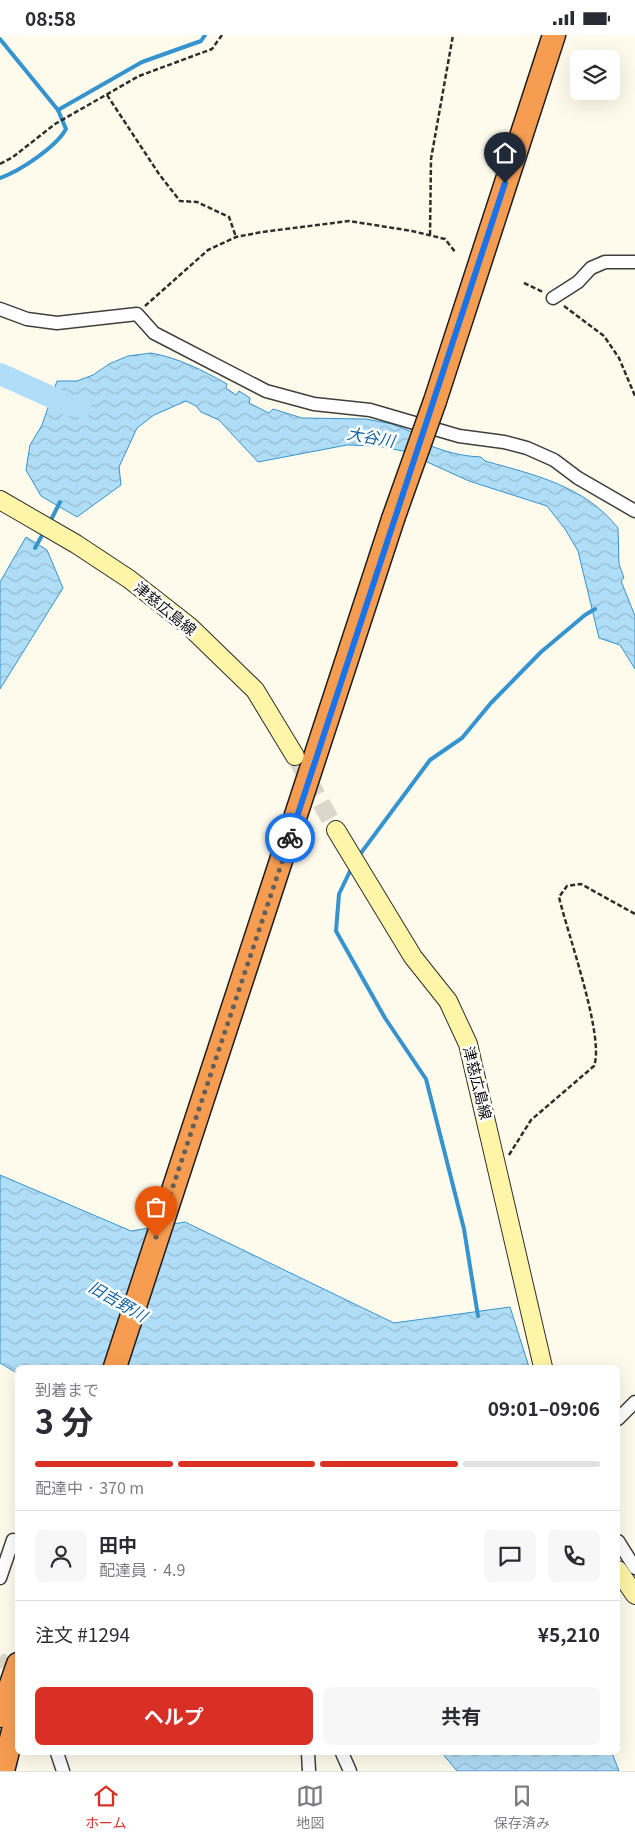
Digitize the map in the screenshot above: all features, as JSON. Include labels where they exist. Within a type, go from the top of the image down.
[{"type":"highway","points":[[116,1365],[180,1163],[262,922],[393,519],[435,401],[554,35]]},
{"type":"highway","points":[[3,1771],[5,1712],[15,1675]]},
{"type":"main road","name":"津慈広島線","points":[[0,500],[76,544],[128,579],[189,626],[255,690],[295,757]]},
{"type":"main road","name":"津慈広島線","points":[[336,830],[413,957],[448,1001],[468,1044],[543,1365]]},
{"type":"main road","points":[[620,1573],[635,1595]]},
{"type":"street","points":[[553,298],[578,282],[591,267],[605,262],[635,262]]},
{"type":"street","points":[[0,309],[27,319],[57,323],[137,313],[154,333],[266,391],[314,404],[370,410],[459,436],[504,441],[527,448],[554,460],[578,478],[635,511]]},
{"type":"street","points":[[620,1417],[635,1402]]},
{"type":"street","points":[[0,1551],[15,1537]]},
{"type":"street","points":[[0,1579],[15,1537]]},
{"type":"street","points":[[620,1544],[635,1568]]},
{"type":"street","points":[[55,1771],[60,1755]]},
{"type":"street","points":[[60,1755],[63,1771]]},
{"type":"street","points":[[308,1755],[309,1771]]},
{"type":"street","points":[[343,1755],[350,1771]]},
{"type":"path","points":[[0,164],[13,157],[55,124],[138,76],[212,49],[222,35]]},
{"type":"path","points":[[430,235],[431,159],[453,35]]},
{"type":"path","points":[[107,95],[158,175],[180,201],[197,202],[229,217],[236,237]]},
{"type":"path","points":[[137,313],[208,250],[236,237],[306,225],[349,221],[446,239],[456,253]]},
{"type":"path","points":[[524,283],[553,298],[604,336],[619,358],[635,396]]},
{"type":"path","points":[[498,1172],[531,1120],[594,1066],[597,1056],[587,996],[559,897],[567,886],[581,884],[635,914]]},
{"type":"water","points":[[151,353],[181,361],[209,374],[227,384],[226,388],[236,395],[239,391],[250,398],[249,403],[269,413],[273,409],[302,418],[366,419],[392,424],[412,432],[410,437],[428,445],[453,453],[481,457],[485,461],[540,477],[575,492],[605,514],[618,528],[619,564],[624,578],[621,581],[635,616],[635,669],[620,645],[599,638],[578,551],[565,529],[547,506],[469,481],[403,451],[378,446],[347,445],[258,462],[219,420],[201,412],[196,406],[186,401],[154,415],[137,428],[119,467],[121,485],[77,517],[41,496],[26,470],[30,445],[42,425],[57,381],[77,381],[93,375],[109,364],[128,356]]},
{"type":"water","points":[[26,537],[47,550],[63,588],[0,689],[0,582]]},
{"type":"water","name":"旧吉野川","points":[[0,1175],[131,1231],[185,1222],[394,1323],[510,1307],[528,1365],[15,1365],[15,1372],[0,1363]]},
{"type":"water","points":[[444,1755],[613,1755],[619,1771],[457,1771]]},
{"type":"waterway","points":[[58,110],[142,62],[201,41],[205,35]]},
{"type":"waterway","points":[[0,39],[58,110],[66,129],[37,158],[0,178]]},
{"type":"waterway","name":"大谷川","points":[[0,374],[69,405],[81,407]]},
{"type":"waterway","points":[[50,522],[60,502]]},
{"type":"waterway","points":[[35,548],[45,530]]},
{"type":"waterway","points":[[358,857],[430,760],[462,738],[491,703],[541,652],[585,615],[595,609]]},
{"type":"waterway","points":[[352,867],[339,894],[336,931],[385,1018],[426,1079],[464,1229],[478,1316]]},
{"type":"tunnel","points":[[295,756],[336,830]]},
{"type":"tunnel","points":[[0,1656],[14,1679]]},
{"type":"way so far","points":[[156,1237],[290,838]]},
{"type":"route","points":[[290,838],[393,519],[435,401],[505,183]]}]
